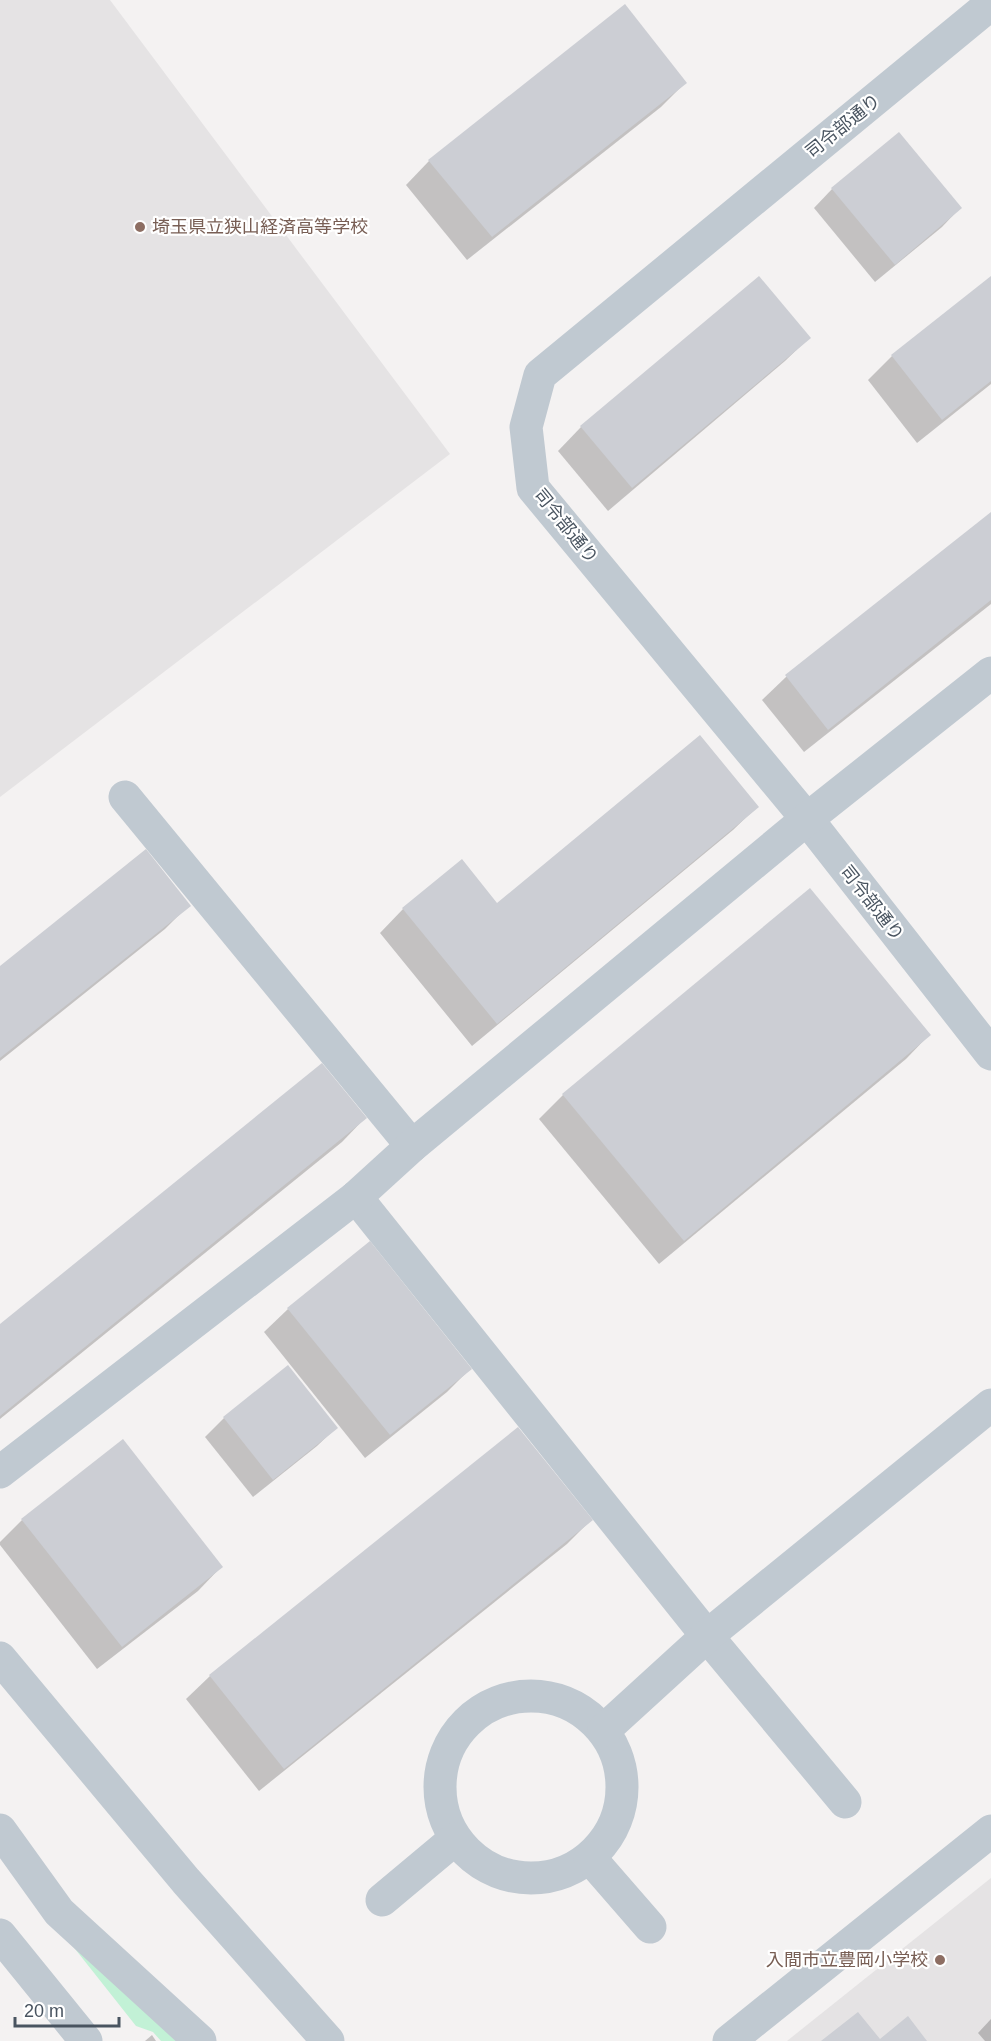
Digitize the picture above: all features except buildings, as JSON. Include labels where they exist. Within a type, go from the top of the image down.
[{"type":"street","name":"司令部通り","points":[[991,4],[540,375],[526,427],[533,488],[807,819],[991,1054]]},
{"type":"street","points":[[0,1472],[356,1197],[412,1146],[807,819],[991,673]]},
{"type":"street","points":[[125,797],[412,1146]]},
{"type":"street","points":[[356,1197],[707,1636],[845,1802]]},
{"type":"street","points":[[604,1730],[707,1636],[991,1405]]},
{"type":"street","points":[[0,1658],[186,1881],[322,2039]]},
{"type":"street","points":[[521,1695],[542,1696],[552,1697],[581,1709],[604,1730],[618,1755],[623,1783],[620,1811],[609,1836],[590,1858],[563,1873],[534,1879],[503,1875],[476,1861],[455,1839],[442,1810],[440,1779],[448,1749],[465,1722],[490,1704],[521,1695]]},
{"type":"street","points":[[0,1830],[59,1912],[200,2041]]},
{"type":"street","points":[[729,2041],[991,1832]]},
{"type":"street","points":[[382,1900],[455,1839]]},
{"type":"street","points":[[590,1858],[650,1927]]},
{"type":"street","points":[[0,1935],[86,2041]]},
{"type":"shaded area","name":"埼玉県立狭山経済高等学校","points":[[0,0],[110,0],[450,454],[0,797]]},
{"type":"shaded area","name":"入間市立豊岡小学校","points":[[991,1878],[991,2041],[787,2041]]},
{"type":"green space","points":[[68,1940],[177,2041],[161,2041],[153,2032],[136,2026]]},
{"type":"place","name":"埼玉県立狭山経済高等学校","points":[[140,227]]},
{"type":"place","name":"入間市立豊岡小学校","points":[[940,1960]]}]
